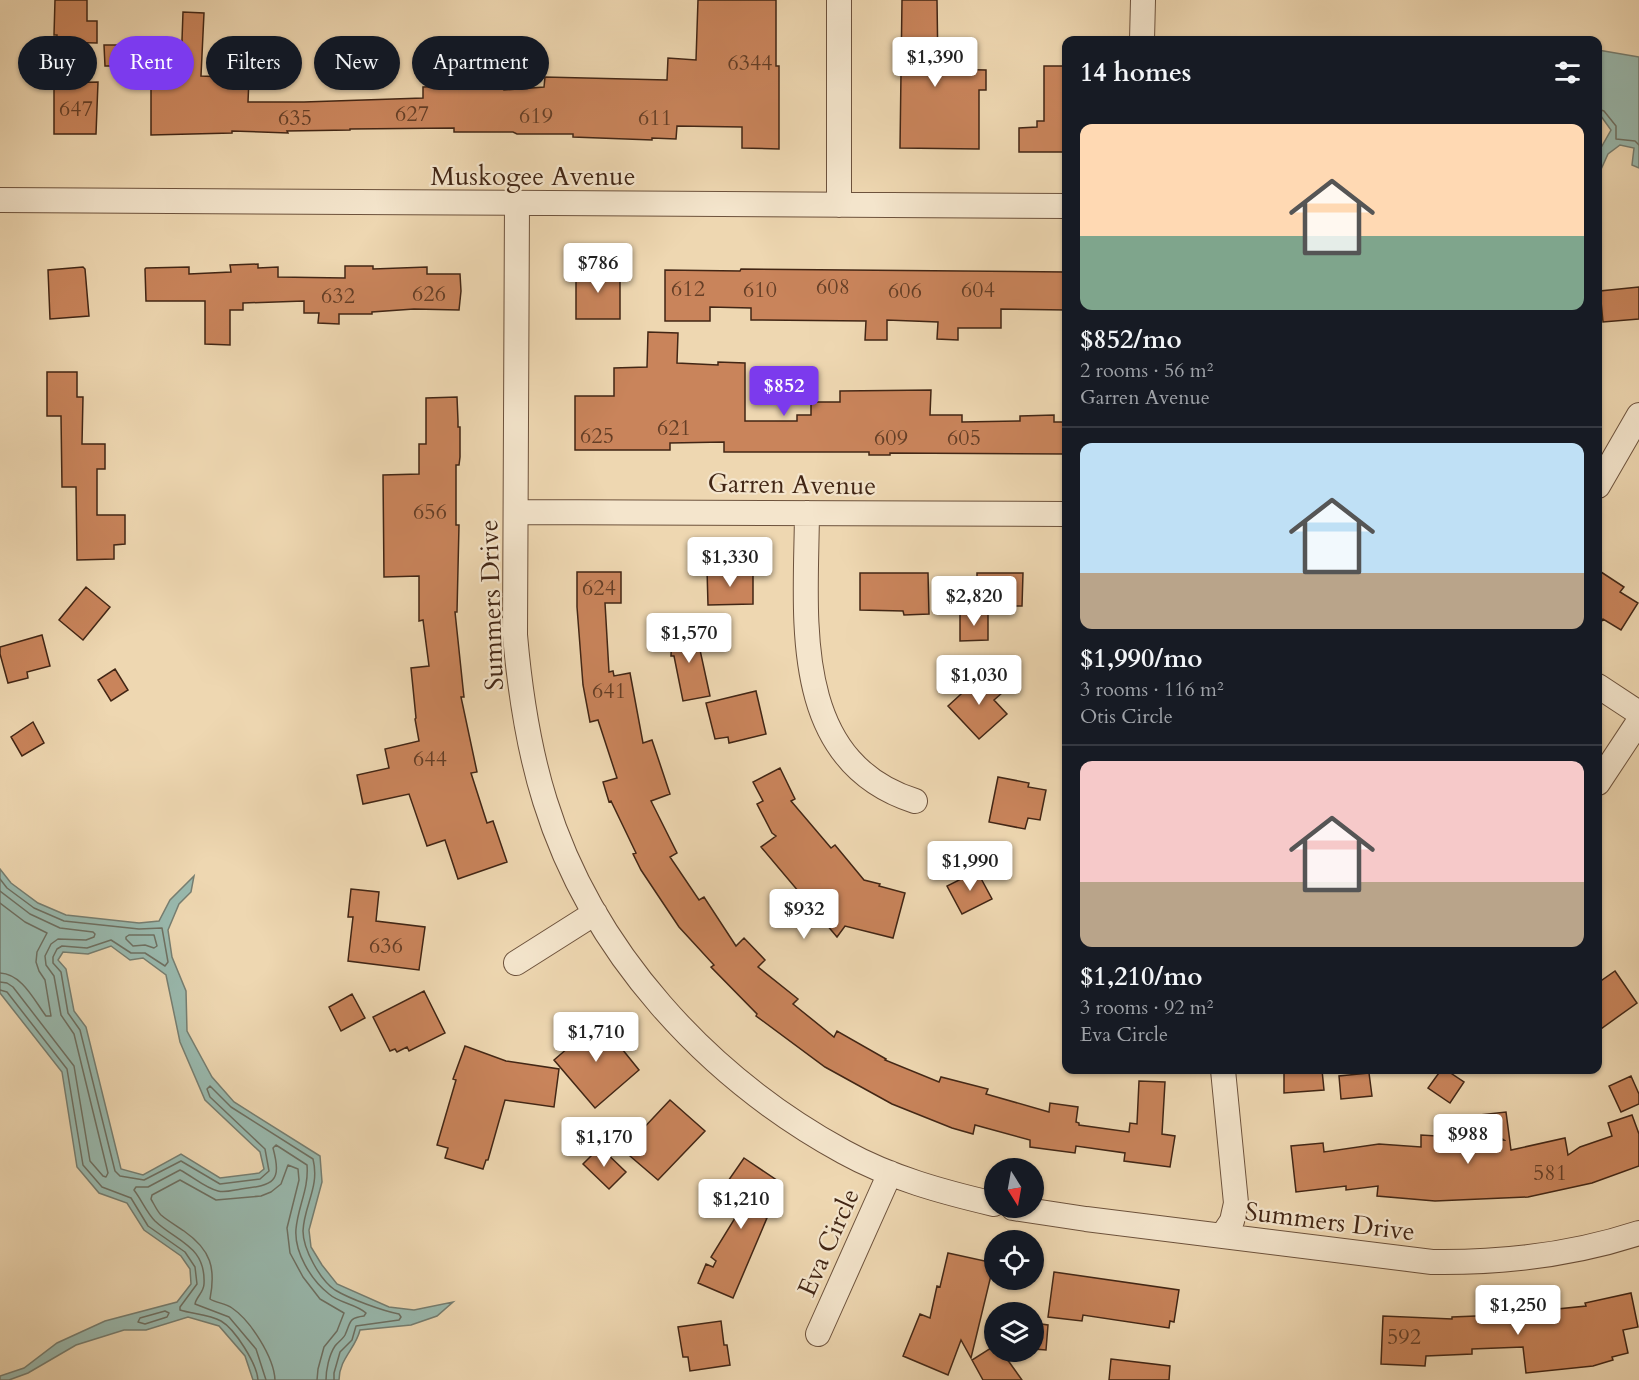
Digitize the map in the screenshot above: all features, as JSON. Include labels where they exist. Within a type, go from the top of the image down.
[{"type":"street","points":[[839,0],[839,205]]},
{"type":"street","points":[[1142,36],[1143,0]]},
{"type":"street","name":"Muskogee Avenue","points":[[0,200],[1062,206]]},
{"type":"street","name":"Summers Drive","points":[[517,204],[515,635],[519,683],[529,743],[545,802],[567,858],[595,914],[628,964],[673,1019],[734,1078],[784,1116],[846,1153],[890,1173],[984,1201]]},
{"type":"street","points":[[1602,479],[1639,415]]},
{"type":"street","name":"Garren Avenue","points":[[516,512],[1062,514]]},
{"type":"street","points":[[807,513],[806,634],[813,680],[829,731],[840,750],[857,771],[879,787],[915,801]]},
{"type":"street","points":[[1602,689],[1639,713]]},
{"type":"street","points":[[1602,777],[1639,721]]},
{"type":"street","points":[[516,963],[595,914]]},
{"type":"street","points":[[1222,1236],[1232,1221],[1236,1203],[1223,1074]]},
{"type":"street","name":"Eva Circle","points":[[818,1334],[890,1173]]},
{"type":"street","name":"Summers Drive","points":[[1044,1213],[1432,1262],[1483,1263],[1523,1259],[1580,1249],[1639,1233]]},
{"type":"water","points":[[1602,51],[1639,57],[1639,168],[1632,165],[1634,148],[1620,145],[1608,154],[1602,167],[1602,146],[1611,130],[1602,118]]},
{"type":"water","points":[[0,869],[11,883],[38,903],[66,915],[139,923],[159,921],[170,900],[194,876],[191,892],[179,904],[168,930],[172,957],[186,991],[187,1031],[212,1077],[234,1102],[320,1156],[322,1182],[309,1230],[311,1247],[337,1284],[389,1307],[414,1310],[453,1302],[437,1316],[411,1325],[360,1330],[342,1366],[339,1380],[253,1380],[245,1356],[219,1326],[188,1317],[146,1330],[124,1330],[76,1345],[28,1373],[9,1380],[0,1380],[0,1376],[24,1368],[57,1343],[105,1321],[177,1302],[191,1284],[190,1269],[181,1256],[144,1230],[127,1203],[99,1193],[77,1167],[62,1072],[0,993]],"holes":[[[111,946],[130,960],[143,958],[166,975],[180,1042],[205,1100],[260,1152],[264,1169],[259,1173],[220,1178],[181,1154],[143,1175],[121,1169],[86,1027],[74,1011],[66,969],[58,960],[63,952],[88,954]]]},
{"type":"building","points":[[55,0],[87,0],[87,21],[97,21],[97,36],[54,35]]},
{"type":"building","points":[[698,0],[776,0],[779,149],[742,148],[742,127],[677,126],[676,139],[652,138],[652,140],[573,137],[573,134],[454,132],[454,128],[287,131],[288,133],[232,131],[232,133],[151,135],[151,90],[194,90],[194,36],[182,36],[183,12],[204,13],[201,76],[206,76],[206,90],[248,90],[248,102],[423,98],[423,90],[549,90],[549,77],[667,80],[668,58],[696,60]]},
{"type":"building","points":[[902,0],[937,0],[938,69],[986,70],[986,90],[979,90],[979,149],[900,148]]},
{"type":"building","points":[[104,45],[109,45],[109,66],[105,66]]},
{"type":"building","points":[[1044,66],[1062,66],[1062,152],[1019,152],[1019,128],[1037,127],[1037,121],[1044,121]]},
{"type":"building","points":[[98,82],[96,134],[54,134],[54,90],[97,90]]},
{"type":"building","points":[[258,264],[258,268],[278,267],[278,277],[345,278],[345,266],[373,266],[373,269],[427,267],[427,274],[460,274],[459,310],[414,309],[372,312],[372,314],[339,314],[339,324],[318,323],[319,313],[304,313],[304,301],[243,303],[243,310],[230,310],[230,345],[205,344],[205,301],[146,301],[146,268],[189,267],[189,274],[231,272],[230,265]]},
{"type":"building","points":[[83,267],[89,316],[50,319],[48,270]]},
{"type":"building","points":[[576,267],[620,270],[620,319],[576,319]]},
{"type":"building","points":[[741,269],[1062,272],[1062,310],[1001,309],[1001,328],[958,328],[958,340],[937,339],[938,322],[887,320],[887,340],[865,340],[866,321],[751,320],[751,308],[710,307],[710,321],[665,321],[665,270],[740,271]]},
{"type":"building","points":[[1639,287],[1639,319],[1603,322],[1602,291]]},
{"type":"building","points":[[648,332],[678,333],[677,363],[718,365],[718,362],[745,363],[745,421],[797,421],[797,415],[811,415],[811,402],[840,402],[840,391],[931,390],[930,415],[962,415],[962,422],[1020,421],[1020,416],[1054,415],[1054,422],[1062,422],[1062,454],[890,453],[890,455],[869,455],[869,452],[724,452],[724,442],[670,443],[670,450],[575,450],[575,396],[614,396],[614,368],[647,367]]},
{"type":"building","points":[[47,372],[77,372],[77,397],[83,397],[82,444],[105,444],[105,469],[97,469],[97,515],[125,515],[125,544],[114,545],[114,559],[77,560],[76,487],[62,487],[61,416],[47,416]]},
{"type":"building","points":[[457,397],[460,457],[459,465],[456,465],[456,525],[459,525],[457,612],[455,612],[464,697],[461,697],[477,772],[471,773],[487,823],[493,821],[507,862],[458,879],[445,840],[427,846],[409,794],[363,804],[357,775],[389,768],[385,749],[419,741],[411,668],[429,666],[423,620],[419,621],[419,576],[384,577],[383,475],[419,474],[419,444],[426,444],[426,398]]},
{"type":"building","points":[[707,569],[753,572],[753,604],[708,605]]},
{"type":"building","points":[[577,572],[621,572],[621,603],[605,603],[609,672],[613,671],[614,676],[630,673],[643,743],[652,740],[670,794],[651,801],[677,853],[670,857],[699,900],[704,897],[736,946],[744,938],[765,960],[758,967],[798,999],[793,1004],[834,1037],[837,1031],[885,1060],[939,1082],[941,1077],[988,1089],[986,1094],[1049,1112],[1050,1103],[1078,1107],[1076,1122],[1079,1125],[1129,1132],[1130,1123],[1137,1124],[1139,1081],[1165,1082],[1162,1134],[1175,1136],[1170,1167],[1124,1161],[1125,1153],[1076,1146],[1075,1153],[1030,1147],[1030,1140],[975,1125],[973,1134],[952,1128],[892,1104],[825,1067],[756,1016],[757,1014],[711,967],[714,965],[679,927],[641,870],[633,854],[636,853],[611,801],[609,802],[603,782],[617,778],[598,720],[590,722],[583,685],[577,607]]},
{"type":"building","points":[[860,573],[928,573],[929,614],[904,615],[903,611],[860,610]]},
{"type":"building","points":[[977,573],[1023,573],[1022,606],[997,606],[997,611],[977,611]]},
{"type":"building","points":[[1602,573],[1624,587],[1620,592],[1638,603],[1621,630],[1603,619],[1602,621]]},
{"type":"building","points":[[86,587],[110,607],[83,640],[59,620]]},
{"type":"building","points":[[960,614],[988,614],[988,640],[960,641]]},
{"type":"building","points":[[672,629],[700,629],[700,650],[710,696],[683,701],[674,656],[671,656]]},
{"type":"building","points":[[42,635],[50,666],[27,672],[28,678],[8,683],[0,647]]},
{"type":"building","points":[[115,669],[128,690],[111,701],[98,680]]},
{"type":"building","points":[[984,673],[1002,693],[994,700],[1007,714],[979,739],[948,706]]},
{"type":"building","points":[[756,691],[766,734],[729,743],[728,737],[715,739],[706,703]]},
{"type":"building","points":[[33,722],[44,743],[22,756],[11,737]]},
{"type":"building","points":[[780,768],[795,799],[791,801],[831,848],[835,845],[864,880],[905,893],[893,938],[845,926],[837,937],[761,847],[776,836],[772,833],[757,804],[763,801],[753,782]]},
{"type":"building","points":[[998,777],[1029,783],[1028,787],[1046,790],[1040,820],[1028,818],[1025,829],[989,822]]},
{"type":"building","points":[[977,871],[992,899],[962,914],[947,886]]},
{"type":"building","points":[[351,889],[379,892],[376,921],[425,927],[419,970],[348,961],[353,917],[348,917]]},
{"type":"building","points":[[1615,971],[1637,1003],[1602,1028],[1602,980]]},
{"type":"building","points":[[424,991],[445,1033],[409,1051],[407,1047],[397,1052],[395,1049],[390,1051],[373,1017]]},
{"type":"building","points":[[352,994],[365,1018],[341,1031],[329,1007]]},
{"type":"building","points":[[597,1018],[639,1070],[595,1108],[554,1060],[576,1041],[573,1038]]},
{"type":"building","points":[[465,1046],[506,1061],[559,1069],[554,1107],[505,1100],[488,1160],[483,1169],[445,1158],[448,1148],[437,1145],[456,1080],[453,1079]]},
{"type":"building","points":[[1284,1074],[1322,1074],[1324,1090],[1284,1093]]},
{"type":"building","points":[[1369,1074],[1372,1096],[1341,1099],[1339,1076]]},
{"type":"building","points":[[1438,1074],[1452,1074],[1464,1082],[1450,1103],[1428,1088]]},
{"type":"building","points":[[1631,1076],[1639,1094],[1639,1104],[1621,1112],[1609,1086]]},
{"type":"building","points":[[670,1100],[705,1131],[658,1180],[623,1150]]},
{"type":"building","points":[[1506,1112],[1511,1150],[1565,1138],[1568,1155],[1580,1147],[1612,1136],[1608,1123],[1632,1115],[1639,1134],[1639,1166],[1592,1183],[1528,1197],[1435,1201],[1377,1196],[1378,1186],[1346,1190],[1346,1186],[1296,1192],[1291,1146],[1323,1143],[1324,1152],[1379,1144],[1421,1147],[1421,1135],[1504,1140],[1470,1116]]},
{"type":"building","points":[[600,1147],[626,1172],[609,1189],[583,1164]]},
{"type":"building","points":[[744,1158],[781,1183],[760,1216],[767,1218],[733,1298],[698,1283],[706,1264],[713,1267],[716,1261],[711,1257],[748,1197],[726,1184]]},
{"type":"building","points":[[948,1253],[984,1261],[984,1290],[987,1290],[971,1358],[961,1340],[948,1375],[903,1356],[920,1314],[930,1318],[937,1286],[940,1287]]},
{"type":"building","points":[[1054,1272],[1179,1290],[1174,1322],[1170,1321],[1169,1328],[1083,1315],[1082,1321],[1048,1317]]},
{"type":"building","points":[[1631,1293],[1638,1327],[1623,1330],[1628,1353],[1612,1357],[1613,1360],[1593,1366],[1526,1373],[1523,1347],[1472,1349],[1472,1354],[1426,1356],[1425,1366],[1381,1364],[1383,1316],[1452,1319],[1452,1317],[1528,1314],[1528,1312],[1586,1306],[1585,1303]]},
{"type":"building","points":[[721,1321],[724,1345],[727,1345],[730,1365],[690,1371],[688,1357],[683,1357],[678,1327]]},
{"type":"building","points":[[1044,1324],[1048,1325],[1046,1350],[1044,1350]]},
{"type":"building","points":[[984,1352],[984,1362],[1009,1362],[1022,1380],[983,1380],[972,1360]]},
{"type":"building","points":[[1111,1359],[1170,1366],[1169,1380],[1109,1380]]}]
